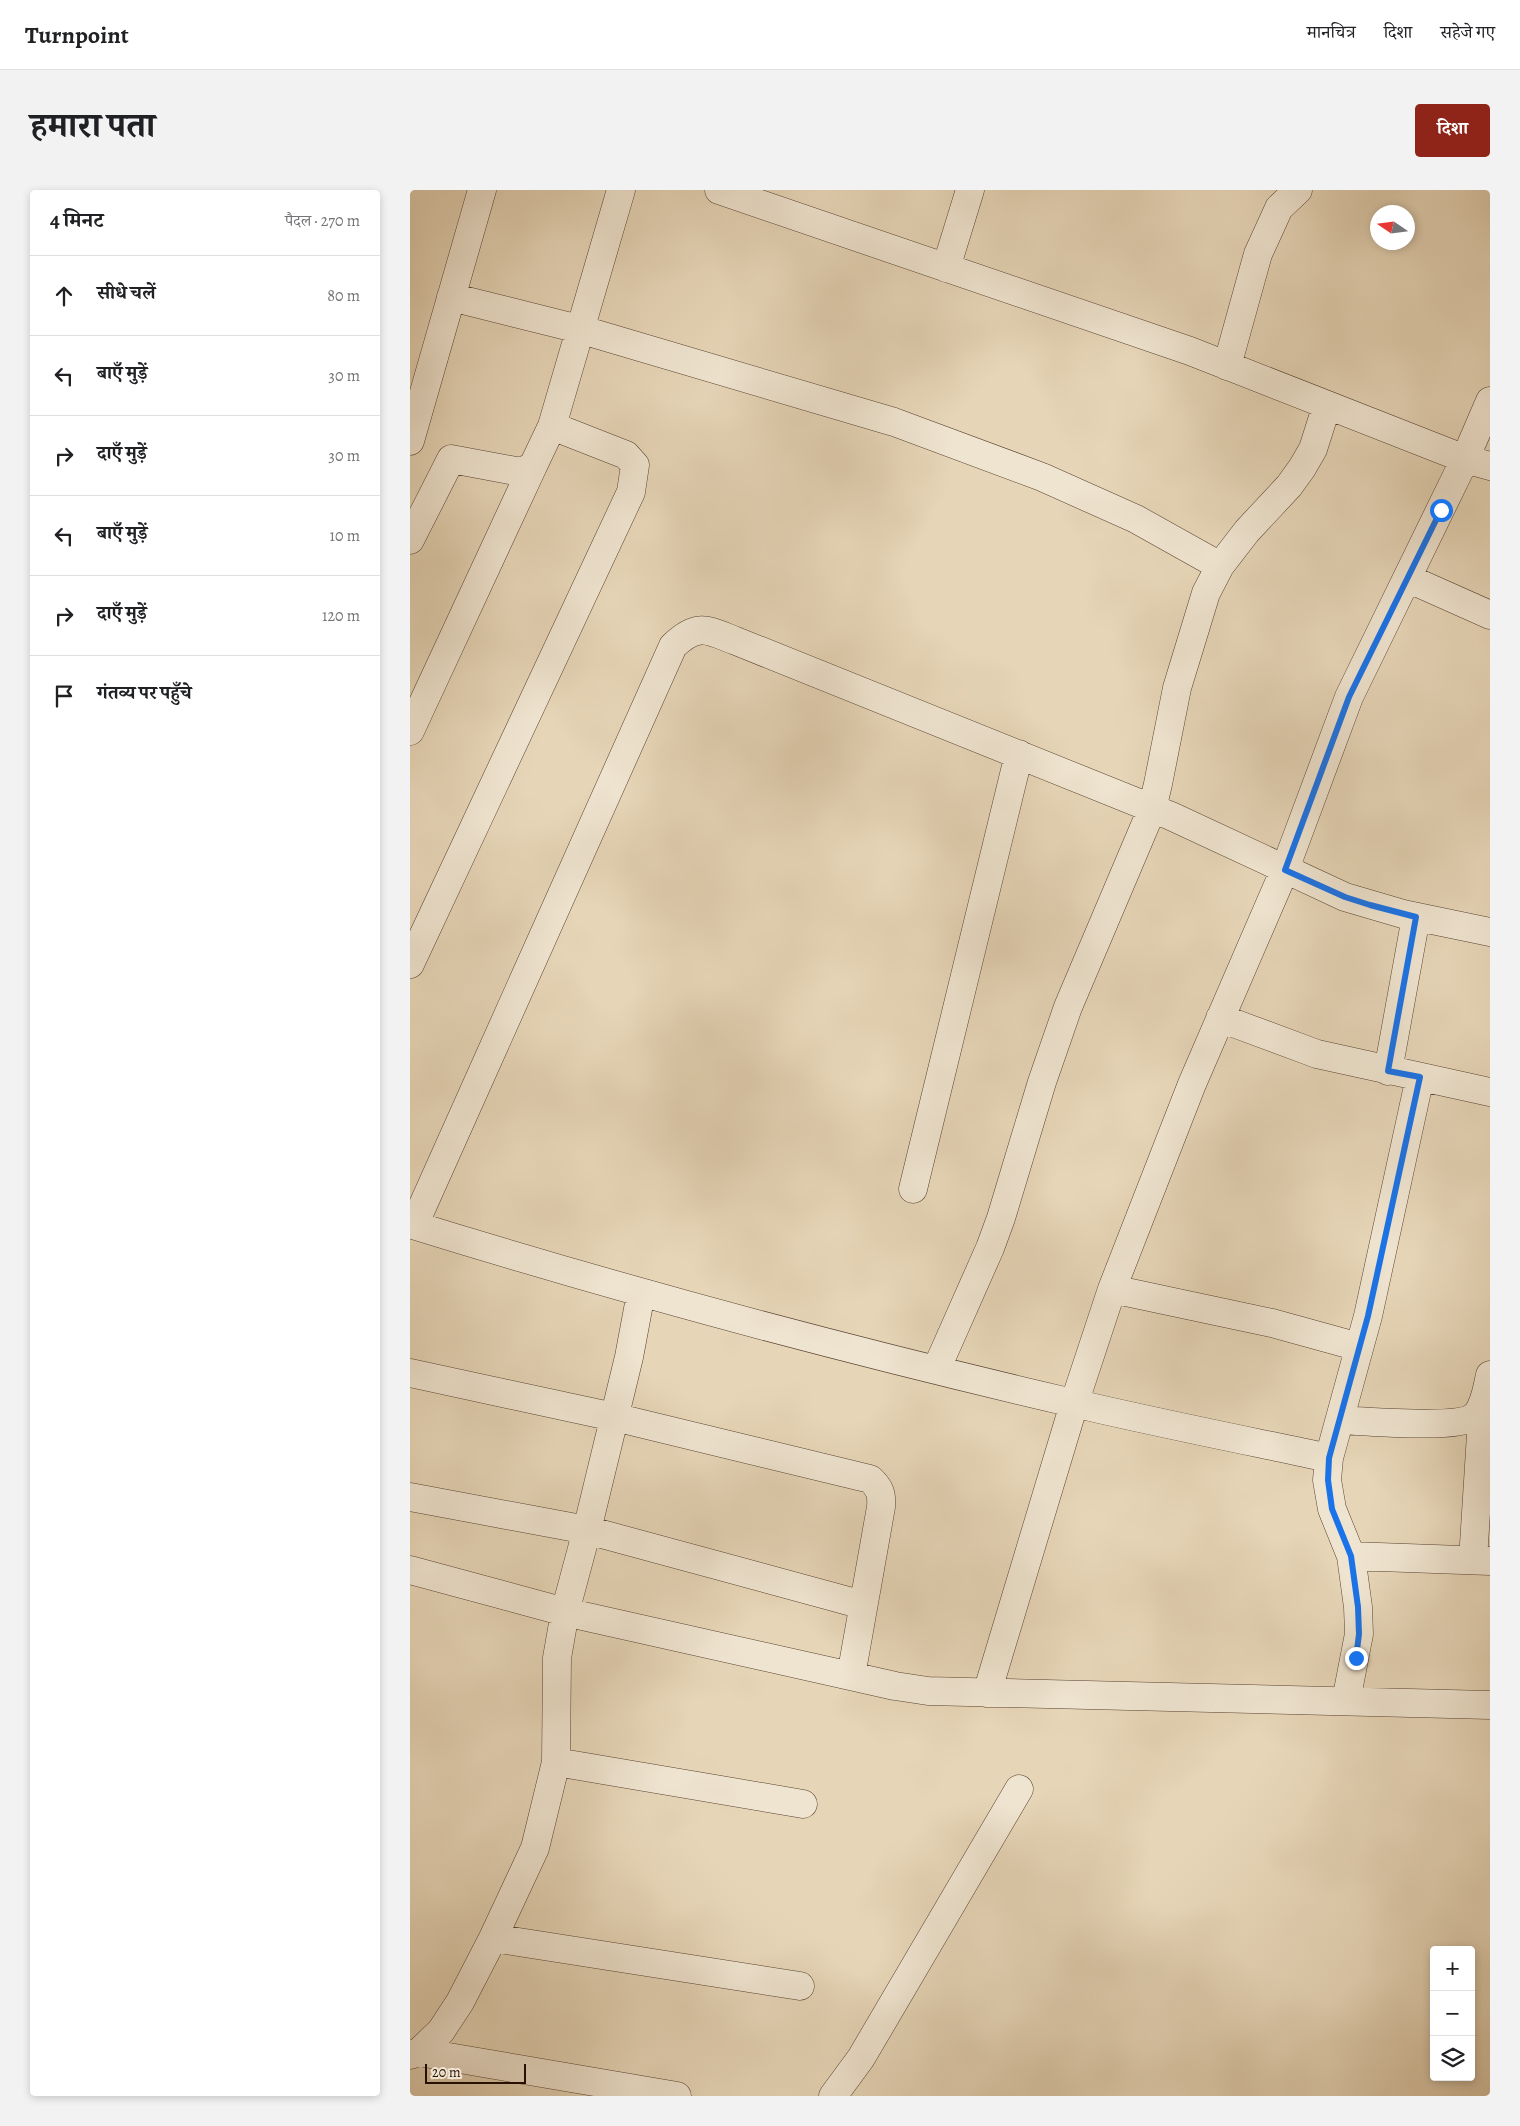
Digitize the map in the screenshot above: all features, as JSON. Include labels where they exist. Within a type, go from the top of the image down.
[{"type":"street","points":[[482,190],[410,442],[451,459],[520,472],[533,466]]},
{"type":"street","points":[[410,731],[552,426],[621,190]]},
{"type":"street","points":[[719,190],[1227,366],[1478,463]]},
{"type":"street","points":[[946,268],[970,190]]},
{"type":"street","points":[[1227,366],[1258,254],[1278,208],[1298,190]]},
{"type":"street","points":[[451,297],[579,329],[894,422],[1042,476],[1136,519],[1220,566]]},
{"type":"street","points":[[986,1693],[1074,1404],[1112,1289],[1220,1018],[1285,870],[1349,697],[1408,578],[1478,463],[1490,401]]},
{"type":"street","points":[[936,1370],[998,1225],[1042,1082],[1068,1007],[1152,808],[1179,680],[1206,593],[1220,566],[1247,531],[1289,486],[1302,468],[1312,449],[1327,405]]},
{"type":"street","points":[[410,964],[631,492],[635,465],[626,455],[552,426]]},
{"type":"street","points":[[410,540],[451,459]]},
{"type":"street","points":[[1408,578],[1490,615]]},
{"type":"street","points":[[1329,1458],[1074,1404],[936,1370],[641,1293],[412,1225],[673,646],[685,634],[696,630],[709,631],[1152,808],[1345,897],[1416,917],[1490,932]]},
{"type":"street","points":[[913,1189],[1019,754]]},
{"type":"street","points":[[1388,1071],[1416,917]]},
{"type":"street","points":[[1220,1018],[1317,1054],[1490,1092]]},
{"type":"street","points":[[1346,1701],[1356,1658],[1359,1634],[1358,1607],[1351,1556],[1332,1509],[1328,1480],[1329,1458],[1359,1347],[1394,1199],[1420,1077]]},
{"type":"street","points":[[1112,1289],[1272,1323],[1359,1347]]},
{"type":"street","points":[[415,2054],[441,2031],[460,2002],[494,1938],[534,1848],[556,1762],[557,1658],[565,1612],[629,1357],[641,1293]]},
{"type":"street","points":[[410,1373],[614,1417],[870,1478],[882,1495],[851,1676]]},
{"type":"street","points":[[1351,1556],[1481,1560],[1483,1403],[1490,1376]]},
{"type":"street","points":[[1340,1420],[1448,1424],[1468,1421],[1477,1414],[1483,1403]]},
{"type":"street","points":[[410,1497],[587,1530],[863,1605]]},
{"type":"street","points":[[410,1570],[565,1612],[851,1676],[928,1691],[1490,1705]]},
{"type":"street","points":[[556,1762],[803,1804]]},
{"type":"street","points":[[833,2096],[861,2058],[1019,1788]]},
{"type":"street","points":[[494,1938],[800,1986]]},
{"type":"street","points":[[415,2054],[677,2096]]},
{"type":"route","points":[[1356,1658],[1359,1634],[1358,1607],[1351,1556],[1332,1509],[1328,1480],[1329,1458],[1368,1316],[1420,1077],[1388,1071],[1416,917],[1345,897],[1285,870],[1349,697],[1441,510]]}]
